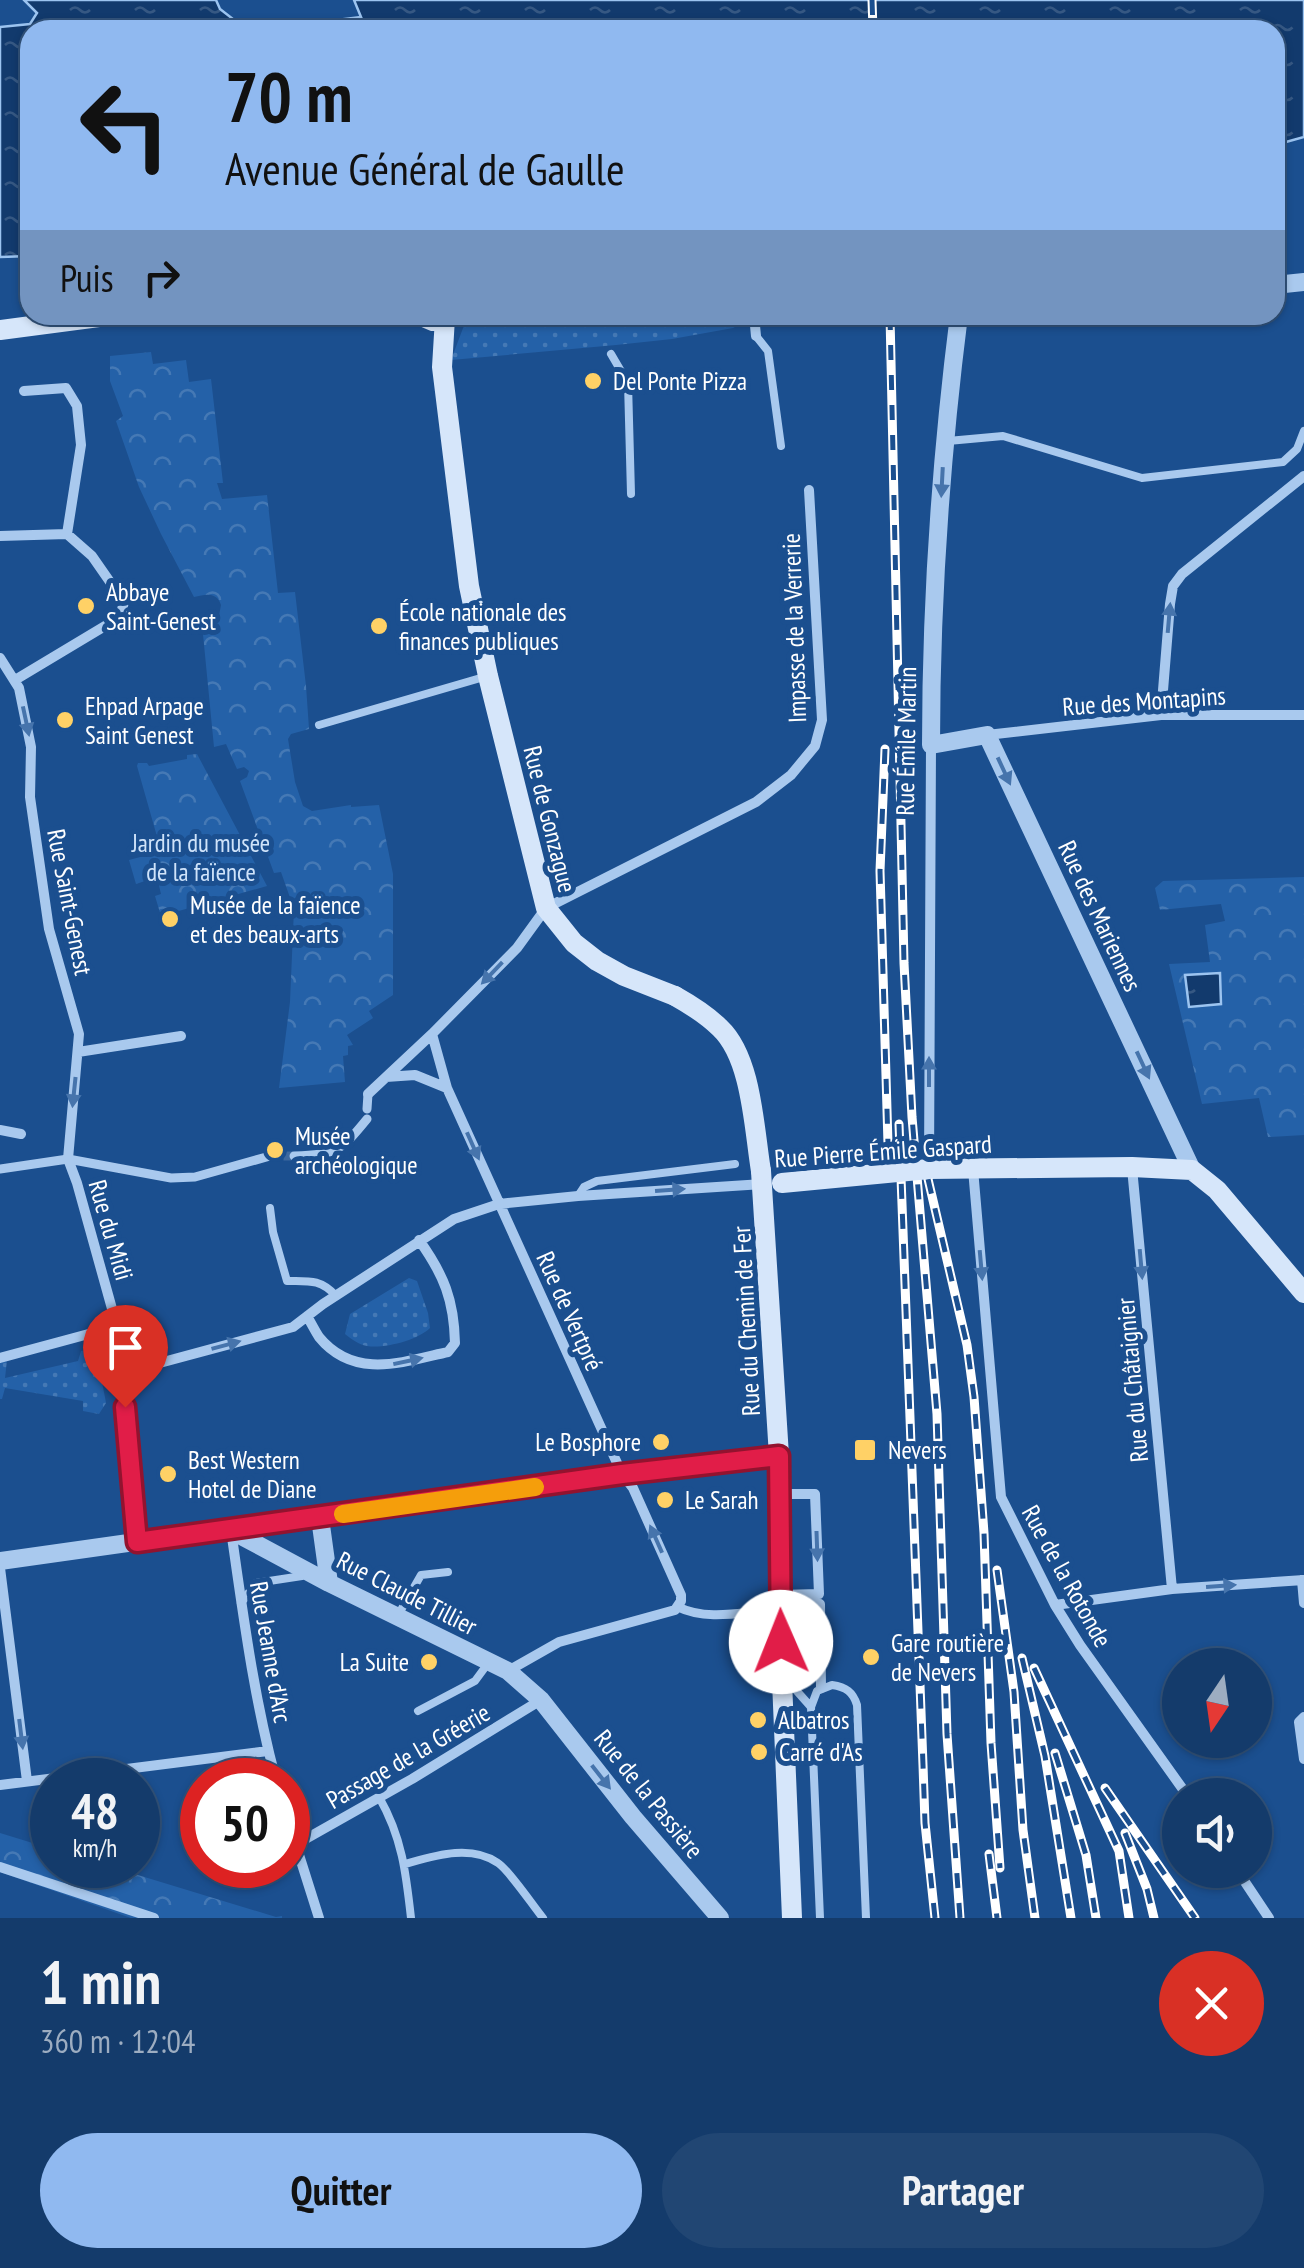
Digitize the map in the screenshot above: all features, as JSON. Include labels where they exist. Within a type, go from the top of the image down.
[{"type":"main road","points":[[0,330],[38,325]]},
{"type":"main road","name":"Rue de Gonzague","points":[[436,325],[470,586],[488,676],[546,908],[574,943],[597,960],[624,976],[675,996],[723,1030],[738,1054],[769,1179]]},
{"type":"main road","name":"Rue Pierre Émile Gaspard","points":[[769,1179],[973,1168],[1192,1170]]},
{"type":"main road","points":[[1192,1170],[1217,1190],[1304,1292]]},
{"type":"main road","name":"Rue du Chemin de Fer","points":[[769,1179],[792,1918]]},
{"type":"street","points":[[755,325],[756,336]]},
{"type":"street","name":"Rue Émile Martin","points":[[929,1169],[931,679],[944,441],[957,325]]},
{"type":"street","points":[[24,391],[66,388],[77,406],[81,445],[67,534]]},
{"type":"street","points":[[1161,716],[1174,586],[1182,574],[1304,476]]},
{"type":"street","name":"Impasse de la Verrerie","points":[[546,908],[756,802],[791,775],[815,746],[822,720],[808,490]]},
{"type":"street","points":[[0,536],[67,534],[92,556],[124,602],[120,617],[15,680]]},
{"type":"street","name":"Rue Saint-Genest","points":[[0,658],[15,680],[31,748],[30,798],[49,929],[79,1034],[68,1159]]},
{"type":"street","name":"Rue des Montapins","points":[[987,734],[1161,716],[1304,714]]},
{"type":"street","points":[[931,745],[987,734]]},
{"type":"street","name":"Rue des Mariennes","points":[[987,734],[1192,1170]]},
{"type":"street","points":[[294,1156],[333,1152],[349,1140],[367,1114],[368,1094],[517,948],[546,908]]},
{"type":"street","name":"Rue de Vertpré","points":[[432,1034],[447,1088],[622,1474],[633,1488],[682,1595],[678,1607]]},
{"type":"street","points":[[78,1052],[181,1036]]},
{"type":"street","points":[[385,1077],[414,1076],[447,1088]]},
{"type":"street","points":[[0,1130],[21,1134]]},
{"type":"street","points":[[0,1169],[68,1159],[171,1178],[194,1178],[270,1156]]},
{"type":"street","name":"Rue du Midi","points":[[68,1159],[126,1359],[141,1368]]},
{"type":"street","name":"Rue du Châtaignier","points":[[1132,1167],[1172,1590]]},
{"type":"street","name":"Rue de la Rotonde","points":[[973,1168],[1001,1496],[1055,1606],[1175,1778]]},
{"type":"street","name":"Rue Pierre Émile Gaspard","points":[[141,1368],[293,1327],[420,1240],[454,1220],[499,1204],[769,1179]]},
{"type":"street","points":[[307,1316],[319,1337],[358,1363],[384,1366],[448,1352],[453,1347],[454,1318],[448,1290],[420,1240]]},
{"type":"street","name":"Rue du Midi","points":[[96,1332],[114,1312]]},
{"type":"street","points":[[0,1358],[96,1332],[112,1343],[125,1407],[137,1542]]},
{"type":"street","points":[[125,1407],[131,1382],[141,1368]]},
{"type":"street","points":[[27,1782],[0,1564],[622,1474],[779,1456]]},
{"type":"street","points":[[508,1672],[559,1642],[678,1607],[707,1616],[820,1594],[816,1494],[779,1494]]},
{"type":"street","points":[[320,1518],[329,1583]]},
{"type":"street","name":"Rue Claude Tillier","points":[[231,1530],[508,1672],[541,1700]]},
{"type":"street","name":"Rue Jeanne d'Arc","points":[[231,1530],[270,1758]]},
{"type":"street","points":[[1055,1606],[1172,1590],[1303,1580],[1304,1603]]},
{"type":"street","points":[[780,1603],[820,1604],[821,1688]]},
{"type":"street","name":"Passage de la Gréerie","points":[[310,1836],[541,1700]]},
{"type":"street","name":"Rue de la Passière","points":[[541,1700],[633,1817],[720,1918]]},
{"type":"street","points":[[1304,1717],[1299,1722],[1304,1759]]},
{"type":"street","points":[[0,1784],[268,1751]]},
{"type":"street","points":[[0,1867],[154,1918]]},
{"type":"street","points":[[309,1888],[319,1918]]},
{"type":"street","points":[[1249,1888],[1269,1918]]},
{"type":"lane","points":[[756,336],[768,351],[780,446]]},
{"type":"lane","points":[[611,354],[628,384],[631,494]]},
{"type":"lane","points":[[944,441],[1003,436],[1142,478],[1283,462],[1297,449],[1304,431]]},
{"type":"lane","points":[[319,726],[488,676]]},
{"type":"lane","points":[[578,1196],[598,1181],[735,1164]]},
{"type":"lane","points":[[270,1208],[288,1281],[326,1285],[336,1296]]},
{"type":"lane","points":[[241,1603],[256,1583],[302,1576],[306,1570]]},
{"type":"lane","points":[[397,1618],[421,1575],[448,1572]]},
{"type":"lane","points":[[418,1712],[475,1682],[489,1662]]},
{"type":"lane","points":[[782,1675],[811,1707]]},
{"type":"lane","points":[[820,1918],[811,1707],[816,1691],[826,1685],[849,1690],[857,1706],[866,1918]]},
{"type":"lane","points":[[379,1798],[405,1864],[410,1918]]},
{"type":"lane","points":[[405,1864],[445,1854],[473,1853],[498,1863],[543,1918]]},
{"type":"green space","points":[[464,325],[738,325],[672,339],[451,360]]},
{"type":"green space","points":[[151,352],[153,364],[186,360],[189,382],[211,379],[223,483],[217,483],[222,499],[267,495],[278,593],[295,592],[306,686],[309,729],[291,734],[288,739],[303,806],[312,811],[379,805],[393,874],[393,995],[369,1011],[373,1018],[347,1035],[353,1045],[348,1046],[348,1055],[343,1056],[345,1082],[279,1088],[290,1002],[294,909],[281,872],[274,873],[240,781],[249,771],[244,767],[237,769],[226,744],[214,747],[202,624],[219,616],[221,605],[214,596],[194,597],[139,487],[116,421],[123,416],[110,381],[110,356]]},
{"type":"green space","name":"Jardin du musée de la faïence","points":[[197,754],[267,886],[161,916],[155,896],[161,894],[157,877],[136,884],[129,860],[148,855],[146,845],[158,840],[137,766]]},
{"type":"green space","points":[[1304,877],[1304,1135],[1268,1137],[1259,1098],[1202,1104],[1169,964],[1210,962],[1205,925],[1225,921],[1221,904],[1160,910],[1155,888],[1163,881]]},
{"type":"green space","points":[[409,1278],[417,1281],[430,1328],[409,1340],[374,1347],[345,1334],[350,1314]]},
{"type":"green space","points":[[88,1350],[98,1369],[106,1403],[99,1414],[83,1411],[83,1401],[5,1388],[0,1399],[0,1363],[7,1360],[5,1378],[78,1361],[81,1351]]},
{"type":"green space","points":[[0,1833],[30,1842],[30,1883],[0,1872]]},
{"type":"green space","points":[[160,1882],[282,1916],[282,1918],[131,1918],[46,1888],[160,1888]]},
{"type":"water","points":[[24,0],[216,0],[220,9],[234,20],[33,20],[37,13]]},
{"type":"water","points":[[354,0],[1304,0],[1304,137],[1285,142],[1285,20],[337,20],[361,17]]},
{"type":"water","points":[[20,25],[20,256],[0,257],[0,27]]},
{"type":"water","points":[[1220,973],[1221,1004],[1189,1007],[1185,975]]},
{"type":"tunnel","points":[[270,1156],[294,1156]]},
{"type":"railway","points":[[872,0],[873,20]]},
{"type":"railway","points":[[890,325],[904,963],[912,1117],[937,1414],[947,1734],[960,1918]]},
{"type":"railway","points":[[885,749],[880,871],[888,1144]]},
{"type":"railway","points":[[899,1124],[925,1823],[935,1918]]},
{"type":"railway","points":[[928,1179],[967,1345],[974,1397],[1000,1868]]},
{"type":"railway","points":[[997,1570],[1014,1692],[1023,1830],[1035,1918]]},
{"type":"railway","points":[[1022,1658],[1045,1756],[1071,1918]]},
{"type":"railway","points":[[1034,1668],[1119,1851],[1129,1918]]},
{"type":"railway","points":[[1055,1753],[1086,1855],[1096,1918]]},
{"type":"railway","points":[[1105,1788],[1195,1918]]},
{"type":"railway","points":[[1125,1833],[1154,1918]]},
{"type":"railway","points":[[989,1854],[997,1918]]},
{"type":"slow traffic","points":[[343,1514],[535,1487]]},
{"type":"place","name":"Del Ponte Pizza","points":[[593,381]]},
{"type":"place","name":"Abbaye Saint-Genest","points":[[86,606]]},
{"type":"place","name":"École nationale des finances publiques","points":[[379,626]]},
{"type":"place","name":"Ehpad Arpage Saint Genest","points":[[65,720]]},
{"type":"place","name":"Musée de la faïence et des beaux-arts","points":[[170,919]]},
{"type":"place","name":"Musée archéologique","points":[[275,1150]]},
{"type":"place","name":"Le Bosphore","points":[[661,1442]]},
{"type":"place","name":"Nevers","points":[[865,1450]]},
{"type":"place","name":"Best Western Hotel de Diane","points":[[168,1474]]},
{"type":"place","name":"Le Sarah","points":[[665,1500]]},
{"type":"place","name":"Gare routière de Nevers","points":[[871,1657]]},
{"type":"place","name":"La Suite","points":[[429,1662]]},
{"type":"place","name":"Albatros","points":[[758,1720]]},
{"type":"place","name":"Carré d'As","points":[[759,1752]]},
{"type":"route","points":[[125,1407],[137,1542],[622,1474],[779,1456],[781,1642]]}]
